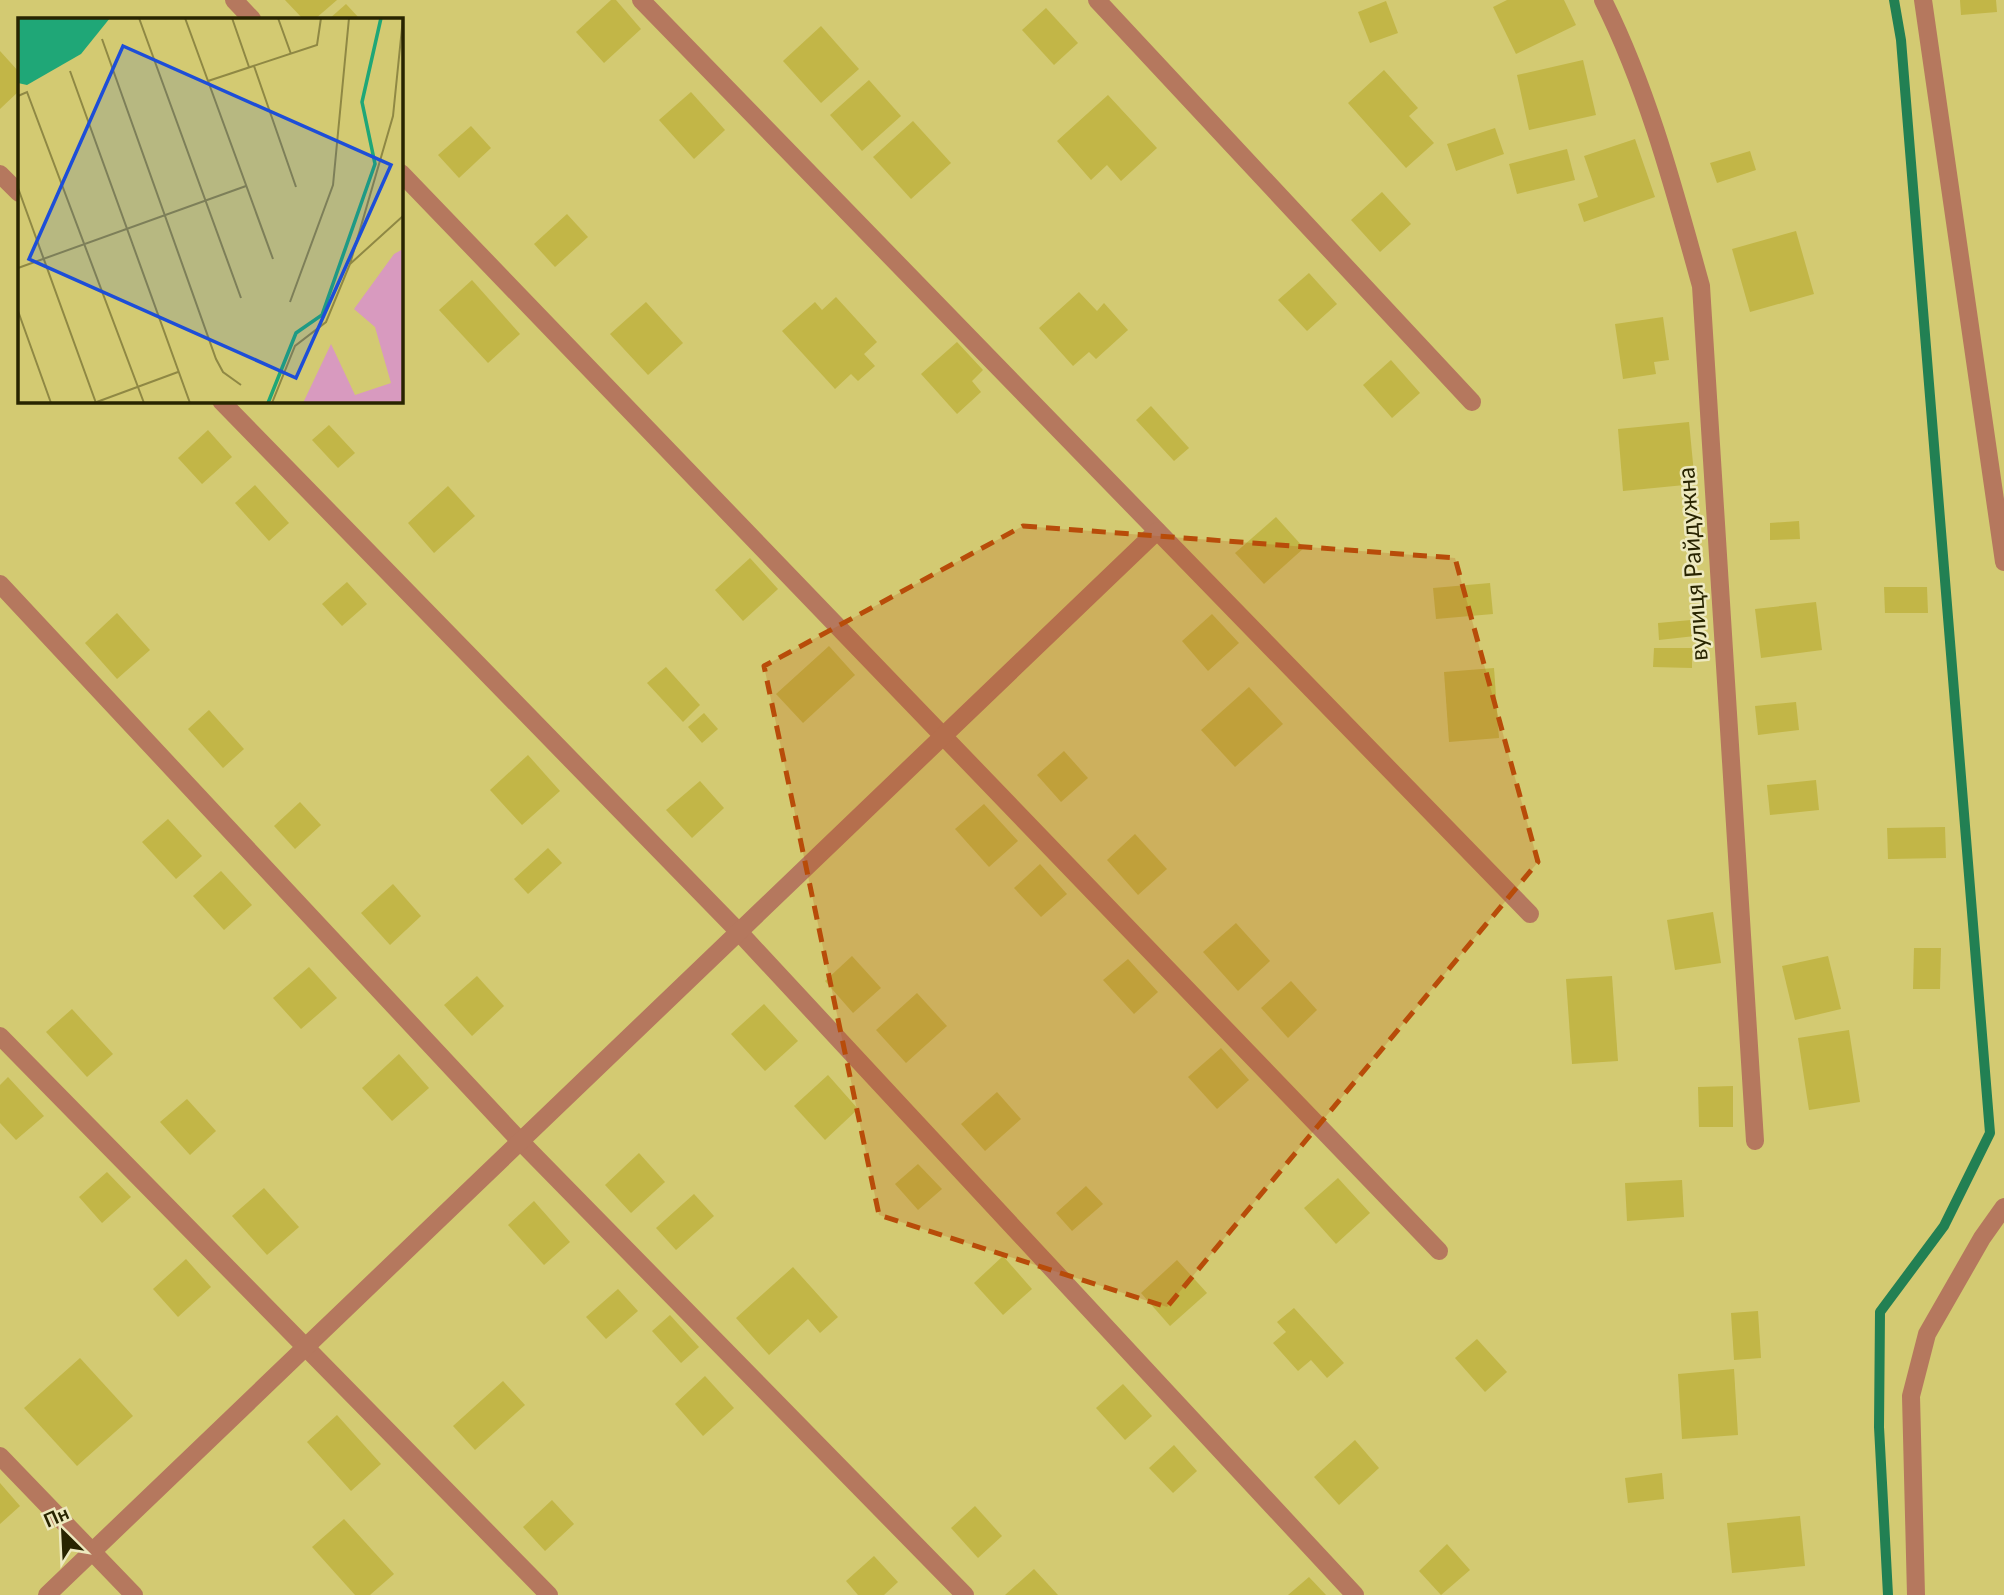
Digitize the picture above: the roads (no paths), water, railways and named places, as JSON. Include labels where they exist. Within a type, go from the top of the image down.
[{"type":"street","points":[[234,0],[251,18]]},
{"type":"street","points":[[641,0],[1530,914]]},
{"type":"street","points":[[1097,0],[1472,402]]},
{"type":"street","name":"вулиця Райдужна","points":[[1603,0],[1621,37],[1665,158],[1701,286],[1755,1141]]},
{"type":"street","points":[[1923,0],[2004,562]]},
{"type":"street","points":[[0,174],[18,192]]},
{"type":"street","points":[[402,174],[1439,1251]]},
{"type":"street","points":[[222,402],[739,932],[1355,1595]]},
{"type":"street","points":[[47,1595],[1157,531]]},
{"type":"street","points":[[0,584],[520,1141],[965,1595]]},
{"type":"street","points":[[0,1036],[549,1595]]},
{"type":"street","points":[[1916,1595],[1911,1396],[1927,1335],[1982,1238],[2004,1206]]},
{"type":"street","points":[[0,1456],[134,1595]]},
{"type":"waterway","points":[[1888,1595],[1879,1427],[1880,1312],[1944,1226],[1990,1133],[1901,40],[1894,0]]}]
